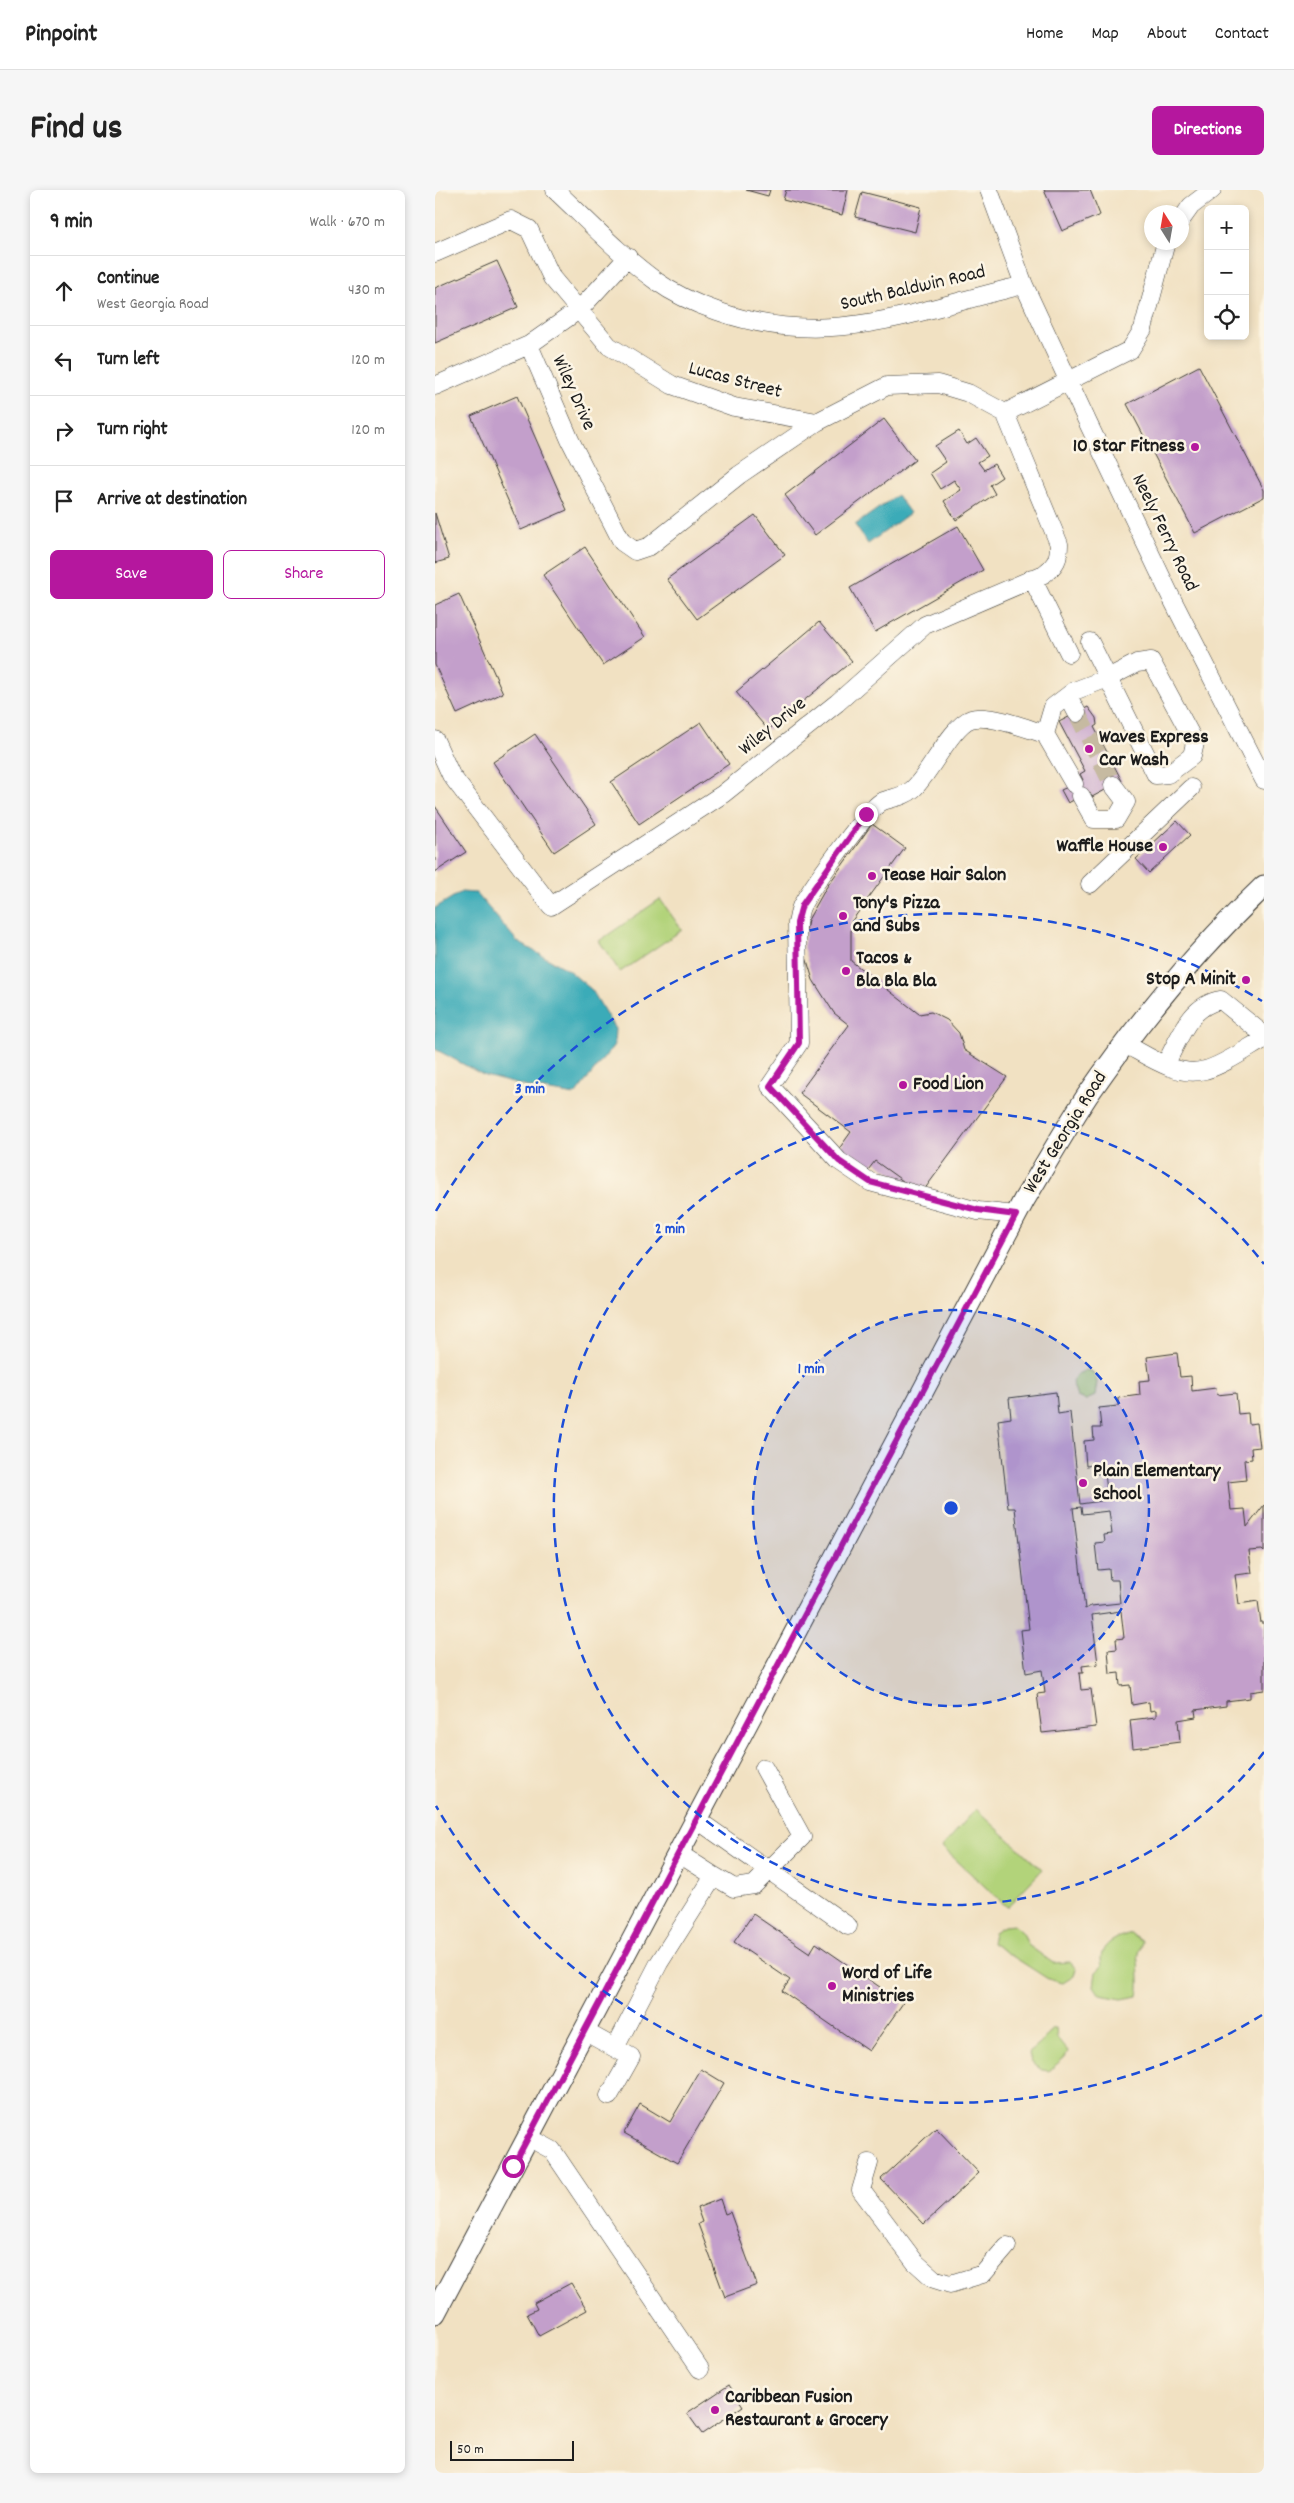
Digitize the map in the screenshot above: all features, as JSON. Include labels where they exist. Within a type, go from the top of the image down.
[{"type":"main road","name":"West Georgia Road","points":[[435,2312],[1016,1215],[1087,1096],[1125,1044],[1160,1000],[1231,918],[1264,886]]},
{"type":"street","name":"South Baldwin Road","points":[[555,190],[656,281],[701,305],[759,323],[803,329],[836,329],[873,324],[1024,285]]},
{"type":"street","name":"Neely Ferry Road","points":[[989,190],[1024,285],[1069,383],[1171,597],[1264,780]]},
{"type":"street","points":[[1189,209],[1212,190]]},
{"type":"street","name":"Lucas Street","points":[[435,253],[511,220],[529,229],[552,278],[580,309],[609,346],[672,385],[734,406],[817,422]]},
{"type":"street","points":[[1005,413],[1069,383],[1130,350],[1143,329],[1164,250]]},
{"type":"street","name":"Wiley Drive","points":[[435,386],[529,346],[580,309],[628,257]]},
{"type":"street","name":"Wiley Drive","points":[[435,740],[451,775],[551,906],[723,794],[837,703],[925,625],[1033,578],[1053,566],[1059,558],[1059,544],[1005,413],[968,393],[938,384],[887,386],[817,422],[739,475],[650,546],[635,551],[622,542],[613,525],[570,440],[529,346]]},
{"type":"street","points":[[1033,578],[1069,653]]},
{"type":"street","points":[[1045,734],[1053,706],[1068,696],[1108,678],[1137,663],[1151,661],[1195,743],[1193,756],[1168,774],[1156,775],[1108,678],[1090,642]]},
{"type":"street","points":[[1068,696],[1077,713]]},
{"type":"street","points":[[1016,1215],[978,1210],[870,1182],[839,1161],[770,1086],[799,1043],[797,923],[802,905],[866,814],[881,802],[901,796],[913,789],[959,729],[970,719],[980,718],[1005,722],[1045,734],[1094,819],[1116,819],[1126,802],[1113,785]]},
{"type":"street","points":[[1089,884],[1191,788]]},
{"type":"street","points":[[1165,1065],[1192,1015],[1210,1002],[1221,1000],[1264,1035]]},
{"type":"street","points":[[1125,1044],[1165,1065],[1194,1071],[1206,1070],[1264,1039]]},
{"type":"street","points":[[678,1853],[734,1888],[754,1885],[801,1837],[764,1768]]},
{"type":"street","points":[[696,1819],[848,1926]]},
{"type":"street","points":[[615,2048],[659,1963],[714,1876]]},
{"type":"street","points":[[584,2031],[631,2057],[609,2096]]},
{"type":"street","points":[[528,2137],[552,2150],[699,2369]]},
{"type":"street","points":[[869,2163],[861,2190],[915,2262],[934,2279],[950,2284],[983,2274],[1007,2246]]},
{"type":"green space","points":[[660,899],[682,930],[620,972],[599,941]]},
{"type":"green space","points":[[1086,1370],[1093,1372],[1097,1382],[1095,1396],[1086,1400],[1077,1397],[1072,1382],[1078,1374]]},
{"type":"green space","points":[[976,1809],[1042,1870],[1007,1907],[942,1847]]},
{"type":"green space","points":[[1014,1925],[1023,1933],[1028,1945],[1053,1963],[1070,1962],[1076,1969],[1074,1976],[1063,1983],[1048,1979],[992,1943],[994,1932],[1004,1926]]},
{"type":"green space","points":[[1130,1933],[1142,1941],[1138,1963],[1138,1996],[1122,1999],[1100,1995],[1094,1986],[1096,1972],[1102,1966],[1101,1959],[1104,1948],[1112,1941]]},
{"type":"green space","points":[[1053,2028],[1056,2028],[1057,2038],[1068,2051],[1065,2057],[1049,2071],[1042,2070],[1031,2062],[1029,2053],[1040,2044]]},
{"type":"water","points":[[897,495],[910,513],[868,544],[855,525]]},
{"type":"water","points":[[461,892],[476,893],[518,942],[568,970],[592,990],[615,1029],[614,1045],[575,1095],[532,1088],[485,1076],[435,1049],[435,908]]},
{"type":"building","points":[[746,190],[770,190],[768,196]]},
{"type":"building","points":[[786,190],[848,190],[842,215],[783,200]]},
{"type":"building","points":[[1044,190],[1090,190],[1100,215],[1062,231]]},
{"type":"building","points":[[862,192],[921,207],[915,232],[855,217]]},
{"type":"building","points":[[497,261],[518,307],[435,343],[435,288]]},
{"type":"building","name":"10 Star Fitness","points":[[1199,366],[1264,490],[1264,497],[1195,533],[1127,404]]},
{"type":"building","points":[[517,396],[567,510],[521,530],[471,416]]},
{"type":"building","points":[[884,419],[915,460],[815,535],[785,495]]},
{"type":"building","points":[[959,431],[967,444],[976,438],[988,456],[978,462],[984,470],[994,464],[1002,477],[990,485],[995,494],[956,520],[944,501],[961,490],[954,480],[940,489],[930,473],[946,462],[935,446]]},
{"type":"building","points":[[435,513],[449,559],[435,563]]},
{"type":"building","points":[[755,515],[785,555],[697,619],[667,579]]},
{"type":"building","points":[[958,526],[983,570],[875,632],[850,588]]},
{"type":"building","points":[[585,547],[645,637],[603,665],[543,575]]},
{"type":"building","points":[[459,594],[503,693],[457,714],[435,665],[435,605]]},
{"type":"building","points":[[819,622],[852,661],[768,730],[736,692]]},
{"type":"building","name":"Waves Express Car Wash","points":[[1088,707],[1096,718],[1097,725],[1094,727],[1122,781],[1092,797],[1089,792],[1068,803],[1061,790],[1083,780],[1080,774],[1085,771],[1059,722]]},
{"type":"building","points":[[701,722],[729,764],[639,824],[611,782]]},
{"type":"building","points":[[535,734],[596,824],[554,852],[493,762]]},
{"type":"building","points":[[435,806],[466,852],[435,872]]},
{"type":"building","name":"Waffle House","points":[[1177,821],[1190,835],[1149,873],[1136,859]]},
{"type":"building","name":"Food Lion","points":[[872,824],[905,848],[851,922],[851,961],[919,1014],[931,1012],[947,1020],[959,1033],[964,1050],[1007,1077],[921,1194],[875,1161],[865,1174],[836,1153],[851,1132],[799,1093],[849,1025],[834,1013],[813,980],[803,947],[808,920],[826,888]]},
{"type":"building","points":[[1177,1353],[1180,1377],[1191,1376],[1192,1391],[1216,1388],[1217,1395],[1236,1393],[1238,1414],[1248,1413],[1249,1424],[1257,1423],[1260,1447],[1251,1448],[1252,1459],[1244,1460],[1246,1480],[1228,1482],[1231,1510],[1245,1509],[1247,1527],[1264,1505],[1264,1552],[1262,1550],[1249,1551],[1252,1573],[1235,1575],[1239,1604],[1258,1601],[1261,1623],[1264,1623],[1264,1690],[1250,1692],[1250,1698],[1226,1701],[1226,1706],[1195,1710],[1196,1717],[1178,1720],[1180,1742],[1133,1748],[1130,1720],[1156,1717],[1156,1710],[1150,1711],[1149,1702],[1132,1705],[1130,1685],[1120,1686],[1119,1673],[1110,1674],[1108,1650],[1117,1649],[1116,1639],[1124,1638],[1121,1611],[1092,1615],[1098,1664],[1082,1666],[1083,1673],[1079,1673],[1081,1690],[1091,1689],[1096,1727],[1042,1733],[1037,1694],[1045,1693],[1042,1670],[1026,1673],[1021,1630],[1029,1629],[1015,1508],[1008,1508],[998,1420],[1011,1418],[1009,1398],[1056,1392],[1058,1414],[1070,1412],[1080,1504],[1108,1500],[1105,1473],[1096,1474],[1095,1465],[1086,1466],[1084,1441],[1094,1440],[1093,1428],[1101,1428],[1099,1408],[1118,1406],[1118,1398],[1140,1395],[1139,1381],[1150,1380],[1147,1357]],"holes":[[[1081,1507],[1082,1514],[1109,1511],[1112,1534],[1104,1535],[1105,1542],[1095,1543],[1098,1570],[1109,1569],[1110,1580],[1118,1580],[1120,1603],[1091,1606],[1085,1609],[1073,1508]]]},
{"type":"building","name":"Word of Life Ministries","points":[[753,1914],[810,1953],[816,1943],[903,2003],[869,2051],[782,1991],[790,1980],[734,1942]]},
{"type":"building","points":[[701,2069],[724,2083],[677,2163],[624,2133],[640,2104],[670,2122]]},
{"type":"building","points":[[936,2128],[979,2173],[924,2224],[881,2179]]},
{"type":"building","points":[[720,2199],[725,2214],[730,2212],[757,2285],[725,2297],[698,2224],[702,2222],[697,2208]]},
{"type":"building","points":[[571,2283],[587,2310],[539,2336],[527,2314],[537,2309],[534,2303]]},
{"type":"building","name":"Caribbean Fusion Restaurant & Grocery","points":[[729,2385],[743,2406],[702,2434],[687,2413]]},
{"type":"tunnel","points":[[1077,713],[1113,785]]},
{"type":"place","name":"10 Star Fitness","points":[[1195,447]]},
{"type":"place","name":"Waves Express Car Wash","points":[[1089,749]]},
{"type":"place","name":"Waffle House","points":[[1163,847]]},
{"type":"place","name":"Tease Hair Salon","points":[[872,876]]},
{"type":"place","name":"Tony's Pizza and Subs","points":[[843,916]]},
{"type":"place","name":"Tacos & Bla Bla Bla","points":[[846,971]]},
{"type":"place","name":"Stop A Minit","points":[[1246,980]]},
{"type":"place","name":"Food Lion","points":[[903,1085]]},
{"type":"place","name":"Plain Elementary School","points":[[1083,1483]]},
{"type":"place","name":"Word of Life Ministries","points":[[832,1986]]},
{"type":"place","name":"Caribbean Fusion Restaurant & Grocery","points":[[715,2410]]},
{"type":"route","points":[[513,2166],[953,1330],[1016,1215],[978,1210],[870,1182],[839,1161],[770,1086],[799,1043],[797,923],[802,905],[866,814]]}]
